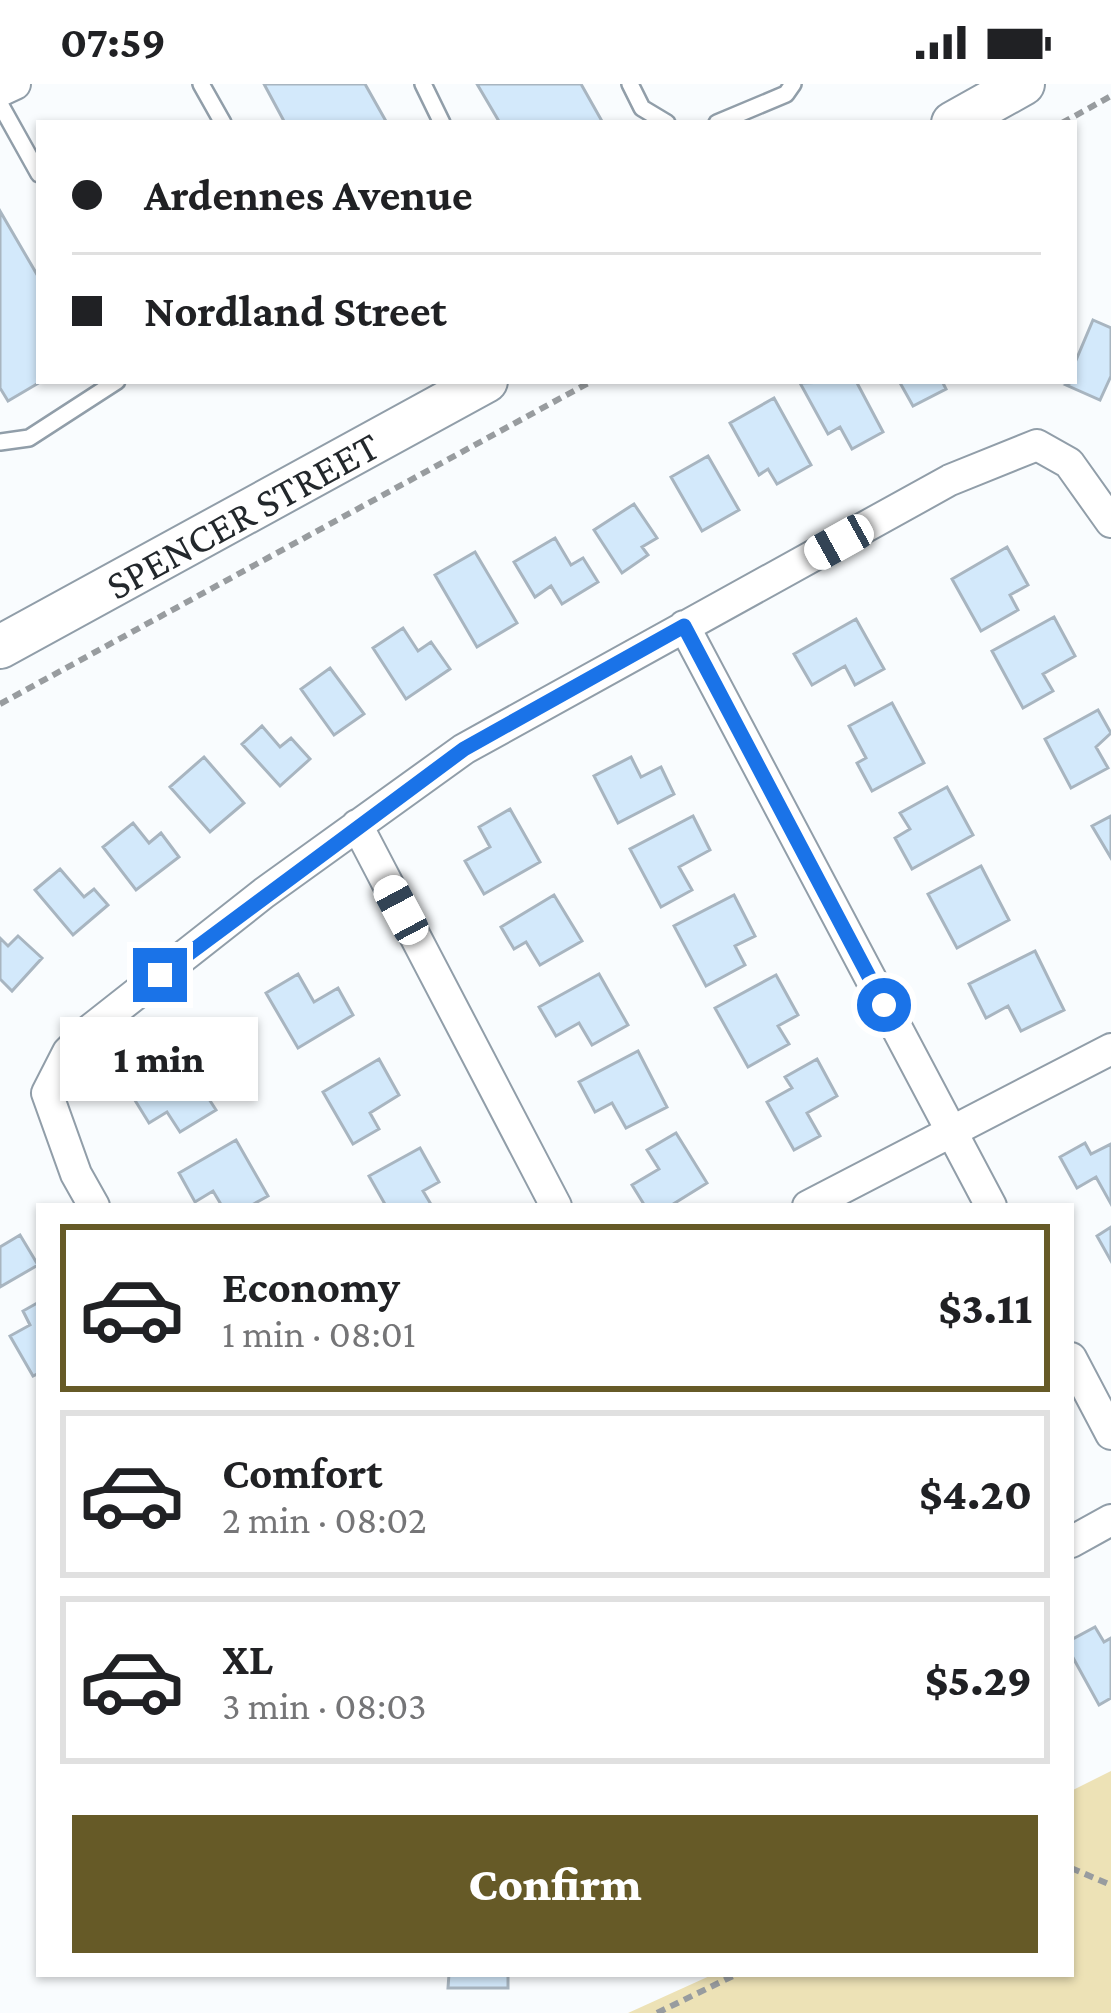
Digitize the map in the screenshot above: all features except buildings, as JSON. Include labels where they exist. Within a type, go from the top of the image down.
[{"type":"street","points":[[0,91],[15,84]]},
{"type":"street","points":[[957,120],[1023,84]]},
{"type":"street","name":"SPENCER STREET","points":[[0,647],[481,384]]},
{"type":"street","points":[[92,1203],[76,1174],[47,1093],[68,1052],[90,1030],[357,825],[464,749],[950,480],[1037,445],[1069,463],[1111,522]]},
{"type":"street","points":[[684,626],[989,1203]]},
{"type":"street","points":[[357,825],[554,1203]]},
{"type":"street","points":[[814,1203],[1111,1049]]},
{"type":"street","points":[[1074,1364],[1111,1434]]},
{"type":"street","points":[[1074,1540],[1111,1520]]},
{"type":"lane","points":[[201,84],[222,120]]},
{"type":"lane","points":[[423,84],[441,120]]},
{"type":"lane","points":[[630,84],[642,107],[662,120]]},
{"type":"lane","points":[[724,120],[786,94],[793,84]]},
{"type":"lane","points":[[0,104],[36,169]]},
{"type":"lane","points":[[0,442],[29,438],[112,384]]},
{"type":"path","points":[[1067,120],[1111,96]]},
{"type":"path","points":[[0,704],[587,384]]},
{"type":"path","points":[[1074,1869],[1111,1885]]},
{"type":"path","points":[[656,2013],[731,1977]]},
{"type":"shaded area","points":[[1111,1771],[1111,2013],[628,2013],[707,1977],[1074,1977],[1074,1790]]},
{"type":"route","points":[[160,975],[264,893],[464,749],[684,626],[884,1005]]}]
